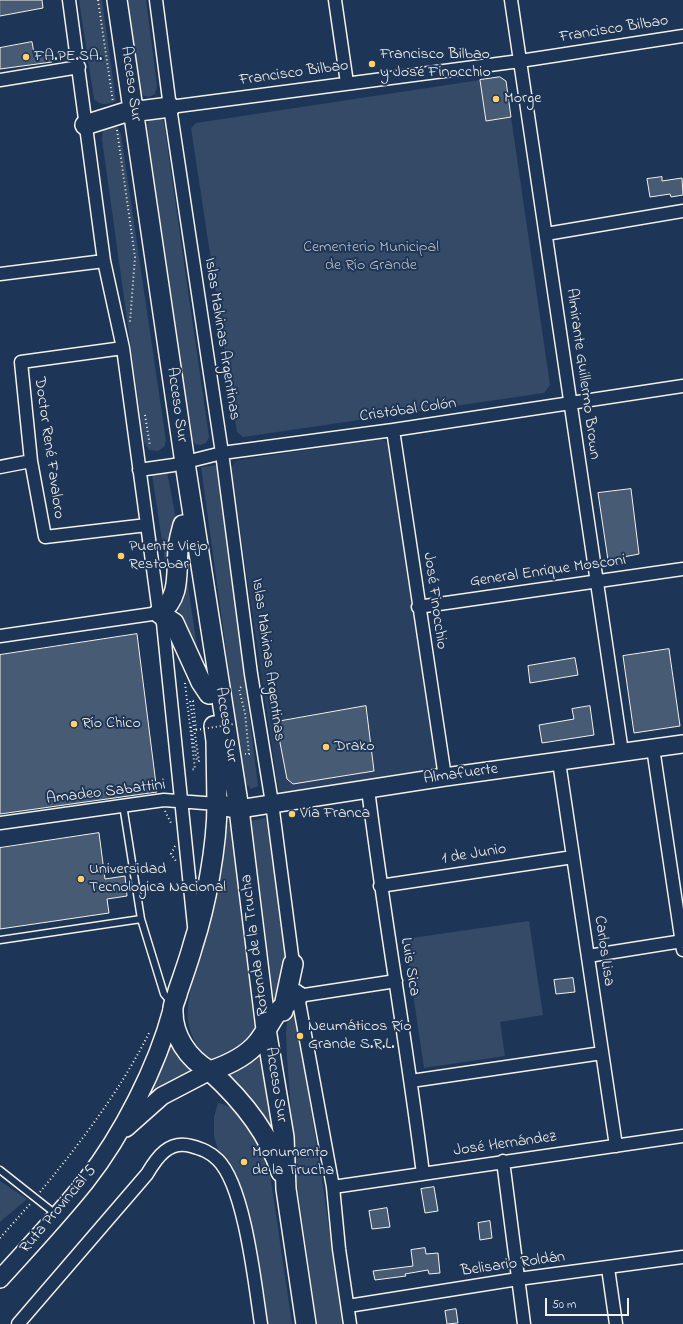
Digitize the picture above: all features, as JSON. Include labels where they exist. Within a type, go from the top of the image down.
[{"type":"main road","name":"Acceso Sur","points":[[107,0],[180,464],[239,809]]},
{"type":"main road","name":"Acceso Sur","points":[[117,0],[124,114]]},
{"type":"main road","points":[[85,125],[124,114],[170,107]]},
{"type":"main road","name":"Acceso Sur","points":[[180,464],[183,525],[216,741],[217,804]]},
{"type":"main road","points":[[183,525],[178,548],[178,578],[175,590],[168,607],[159,613],[174,623],[201,682],[209,694]]},
{"type":"main road","points":[[210,1071],[197,1063],[185,1048],[178,1035],[174,1006],[194,943],[203,906],[216,832],[217,804],[239,809]]},
{"type":"main road","name":"Rotonda de la Trucha","points":[[210,1071],[239,1059],[257,1042],[266,1029],[239,809]]},
{"type":"main road","points":[[277,1095],[278,1036],[291,1000],[293,964]]},
{"type":"main road","points":[[266,1029],[275,1013],[291,1000]]},
{"type":"main road","name":"Acceso Sur","points":[[266,1029],[284,1137],[286,1188],[306,1324]]},
{"type":"main road","name":"Acceso Sur","points":[[210,1071],[236,1094],[249,1111],[272,1151],[286,1188]]},
{"type":"street","points":[[70,0],[85,125],[104,261],[123,348],[159,613],[163,623],[182,801],[194,925],[194,943]]},
{"type":"street","name":"Islas Malvinas Argentinas","points":[[156,0],[170,107],[222,453],[251,674],[272,803],[293,964]]},
{"type":"street","points":[[335,0],[347,83]]},
{"type":"street","name":"Almirante Guillermo Brown","points":[[511,0],[622,752]]},
{"type":"street","name":"Francisco Bilbao","points":[[170,107],[520,61],[683,36]]},
{"type":"street","points":[[0,80],[79,67]]},
{"type":"street","points":[[546,234],[683,211]]},
{"type":"street","points":[[0,274],[104,261]]},
{"type":"street","name":"Doctor René Favaloro","points":[[123,348],[21,362],[31,461],[45,537],[147,525]]},
{"type":"street","name":"Cristóbal Colón","points":[[139,470],[180,464],[222,453],[393,430],[683,386]]},
{"type":"street","name":"José Finocchio","points":[[393,430],[418,607],[445,776]]},
{"type":"street","points":[[0,467],[31,461]]},
{"type":"street","name":"General Enrique Mosconi","points":[[418,607],[683,569]]},
{"type":"street","points":[[0,634],[159,613]]},
{"type":"street","name":"Almafuerte","points":[[239,809],[445,776],[559,762],[683,744]]},
{"type":"street","points":[[588,956],[683,944],[653,748]]},
{"type":"street","name":"Carlos Lisa","points":[[559,762],[616,1146]]},
{"type":"street","name":"Luis Sica","points":[[368,789],[380,886],[411,1081],[423,1174]]},
{"type":"street","name":"Amadeo Sabattini","points":[[0,823],[164,800],[217,804]]},
{"type":"street","name":"1 de Junio","points":[[380,886],[573,857]]},
{"type":"street","points":[[350,1324],[332,1187],[291,1000],[396,981]]},
{"type":"street","name":"Ruta Provincial 5","points":[[0,1279],[86,1180],[114,1139],[145,1081],[166,1033],[174,1006]]},
{"type":"street","points":[[411,1081],[602,1054]]},
{"type":"street","name":"Ruta Provincial 5","points":[[114,1139],[162,1096],[210,1071]]},
{"type":"street","name":"José Hernández","points":[[332,1187],[683,1136]]},
{"type":"street","points":[[18,1324],[138,1185],[156,1160],[165,1150],[177,1145],[205,1150],[219,1160],[228,1174],[245,1226],[261,1324]]},
{"type":"street","points":[[503,1161],[524,1324]]},
{"type":"street","name":"Belisario Roldán","points":[[348,1306],[518,1279],[683,1257]]},
{"type":"street","points":[[608,1268],[616,1324]]},
{"type":"lane","points":[[123,805],[141,918],[164,994],[174,1006]]},
{"type":"lane","points":[[0,940],[141,918]]},
{"type":"lane","points":[[0,1170],[57,1215]]},
{"type":"path","points":[[98,0],[124,114],[135,257],[130,321],[131,329]]},
{"type":"path","points":[[145,414],[150,446]]},
{"type":"path","points":[[179,772],[195,769],[188,712],[197,761],[199,761],[190,701],[193,701],[196,730],[234,724]]},
{"type":"path","points":[[164,800],[164,810],[174,827]]},
{"type":"path","points":[[175,839],[176,846],[171,854],[177,862]]},
{"type":"path","points":[[0,1238],[76,1148],[107,1105],[137,1058],[150,1031]]},
{"type":"shaded area","points":[[382,439],[390,447],[439,765],[434,772],[286,794],[279,790],[278,787],[231,468],[235,462],[239,460]]},
{"type":"green space","points":[[79,0],[102,0],[116,101],[110,103],[102,104],[94,99]]},
{"type":"green space","points":[[125,0],[146,0],[157,86],[155,94],[149,97],[141,95],[137,88]]},
{"type":"green space","name":"Cementerio Municipal de Río Grande","points":[[480,80],[486,121],[511,117],[550,385],[544,393],[243,437],[237,432],[191,128],[196,123]]},
{"type":"green space","points":[[159,116],[162,118],[164,123],[209,437],[206,443],[200,445],[195,444],[191,438],[147,127],[149,119]]},
{"type":"green space","points":[[111,124],[117,127],[121,134],[166,441],[164,447],[158,451],[149,450],[144,442],[102,139],[103,130]]},
{"type":"green space","points":[[218,465],[258,786],[251,789],[244,781],[201,467]]},
{"type":"green space","points":[[167,472],[177,524],[168,580],[152,475]]},
{"type":"green space","points":[[187,579],[197,647],[176,605]]},
{"type":"green space","points":[[265,818],[269,824],[285,948],[284,970],[274,1007],[247,822]]},
{"type":"green space","points":[[231,824],[234,825],[257,1021],[255,1031],[249,1041],[230,1055],[217,1059],[210,1058],[199,1048],[189,1027],[188,1010],[191,989],[208,923],[225,826]]},
{"type":"green space","points":[[529,921],[543,1015],[500,1022],[505,1056],[424,1068],[405,939]]},
{"type":"green space","points":[[294,1003],[323,1186],[342,1324],[317,1324],[296,1178],[287,1057],[286,1032],[289,1009]]},
{"type":"green space","points":[[174,1036],[196,1073],[146,1100]]},
{"type":"green space","points":[[265,1051],[280,1161],[221,1074]]},
{"type":"green space","points":[[218,1103],[228,1106],[244,1119],[251,1128],[269,1167],[292,1324],[265,1324],[244,1203],[220,1157],[214,1136],[214,1117]]},
{"type":"green space","points":[[0,1181],[27,1199],[0,1222]]},
{"type":"building","name":"FA.PE.SA.","points":[[0,0],[42,0],[43,8],[0,16]]},
{"type":"building","name":"FA.PE.SA.","points":[[32,42],[34,53],[51,50],[52,62],[0,69],[0,48]]},
{"type":"building","name":"Morge","points":[[500,77],[506,81],[511,117],[486,121],[480,80]]},
{"type":"building","points":[[662,177],[662,181],[682,178],[683,195],[671,197],[670,194],[650,197],[647,179]]},
{"type":"building","points":[[631,489],[639,554],[608,560],[598,493]]},
{"type":"building","name":"Río Chico","points":[[137,634],[157,792],[0,814],[0,655]]},
{"type":"building","points":[[669,649],[680,726],[634,733],[623,656]]},
{"type":"building","points":[[575,658],[578,675],[530,683],[528,666]]},
{"type":"building","name":"Drako","points":[[366,706],[374,771],[293,784],[287,779],[276,722]]},
{"type":"building","points":[[590,706],[594,735],[542,743],[539,725],[574,719],[572,709]]},
{"type":"building","points":[[99,833],[105,879],[125,876],[127,896],[107,899],[109,913],[0,929],[0,848]]},
{"type":"building","points":[[573,978],[575,992],[556,994],[554,980]]},
{"type":"building","points":[[434,1187],[438,1211],[425,1213],[421,1189]]},
{"type":"building","points":[[387,1208],[390,1227],[372,1229],[369,1211]]},
{"type":"building","points":[[490,1221],[492,1238],[480,1240],[478,1223]]},
{"type":"building","points":[[425,1248],[426,1254],[438,1253],[440,1273],[429,1274],[428,1270],[405,1274],[406,1276],[375,1280],[373,1271],[413,1266],[411,1250]]},
{"type":"building","points":[[456,1309],[458,1323],[447,1324],[445,1311]]},
{"type":"place","name":"FA.PE.SA.","points":[[26,57]]},
{"type":"place","name":"Francisco Bilbao y José Finocchio","points":[[372,64]]},
{"type":"place","name":"Morge","points":[[496,99]]},
{"type":"place","name":"Puente Viejo Restobar","points":[[121,556]]},
{"type":"place","name":"Río Chico","points":[[74,724]]},
{"type":"place","name":"Drako","points":[[326,747]]},
{"type":"place","name":"Vía Franca","points":[[292,814]]},
{"type":"place","name":"Universidad Tecnologica Nacional","points":[[81,879]]},
{"type":"place","name":"Neumáticos Río Grande S.R.L.","points":[[300,1036]]},
{"type":"place","name":"Monumento de la Trucha","points":[[244,1162]]}]
